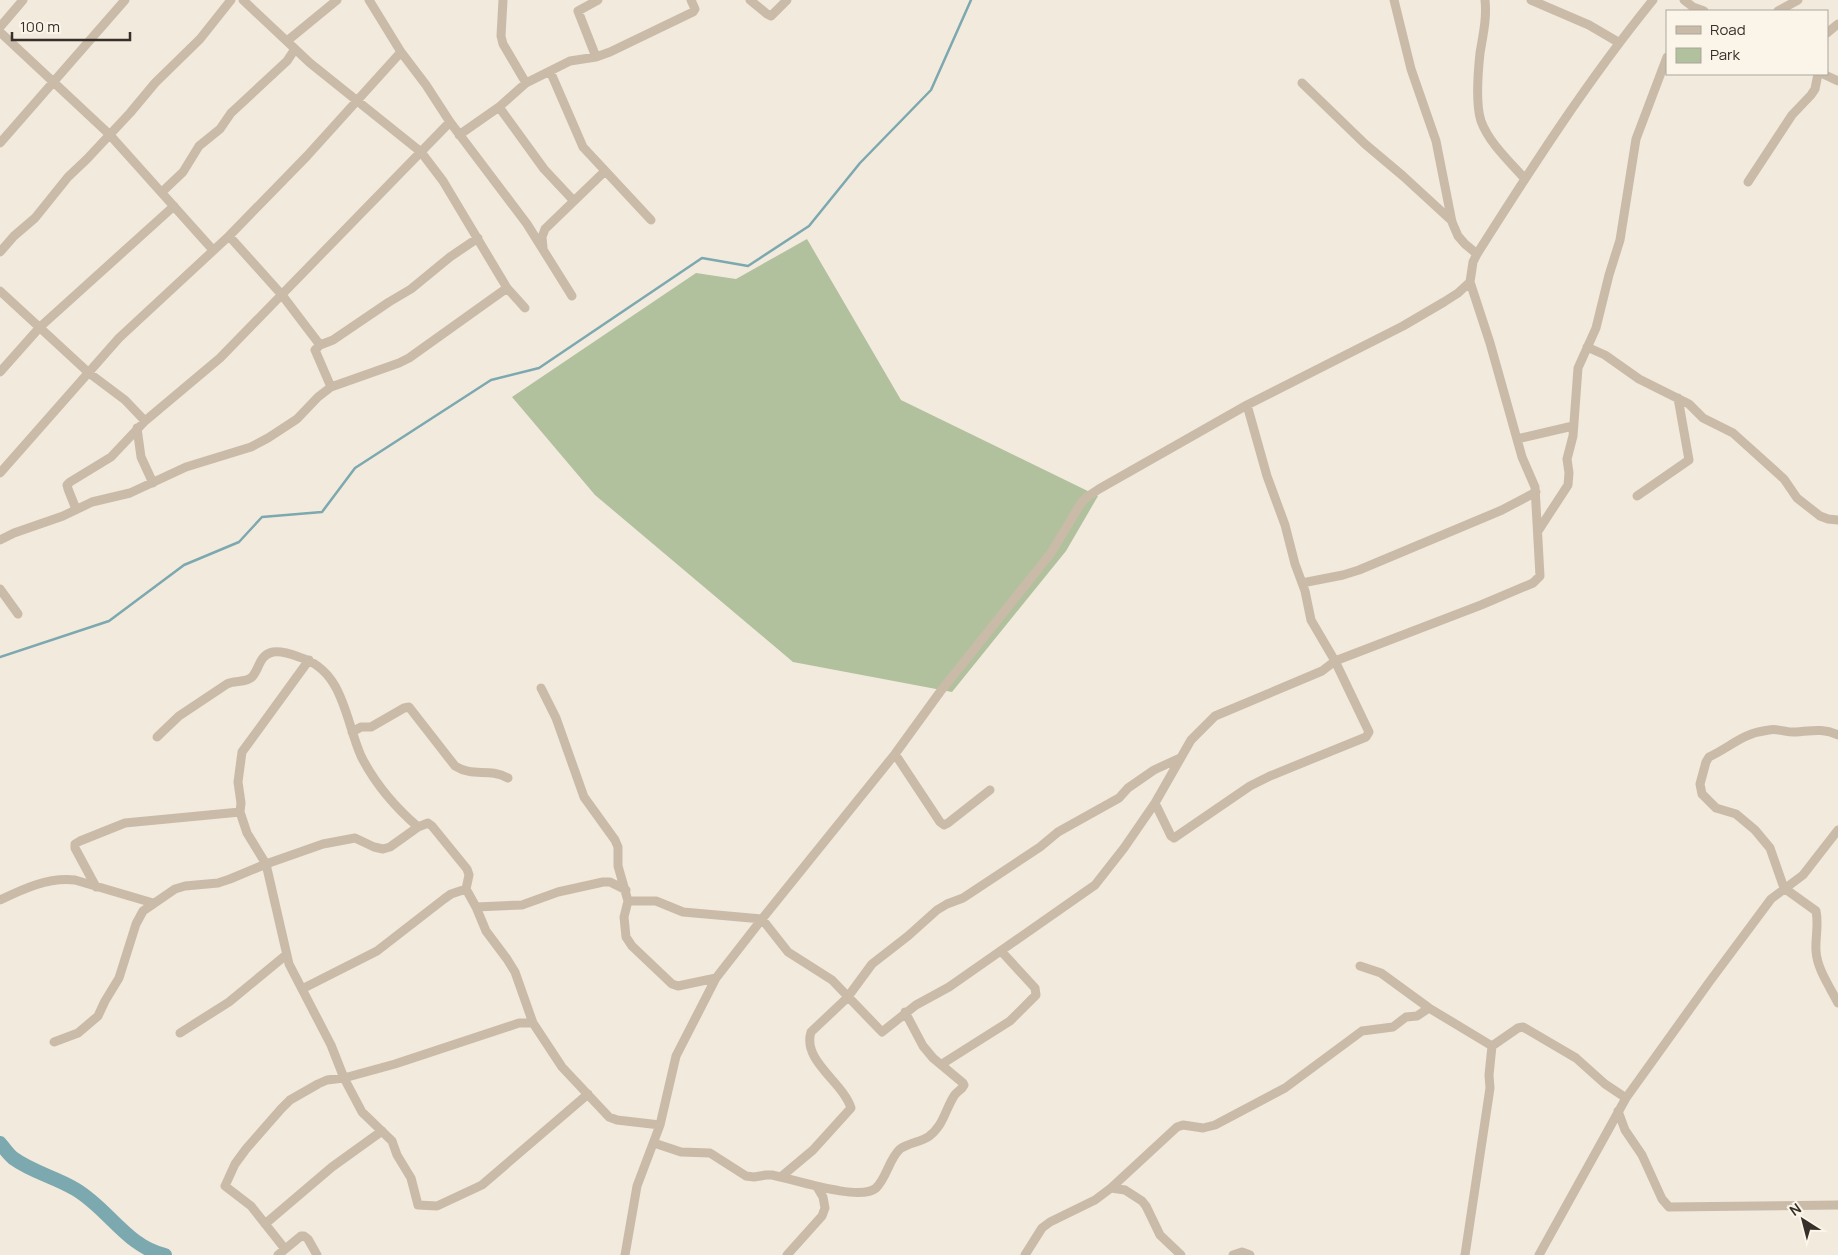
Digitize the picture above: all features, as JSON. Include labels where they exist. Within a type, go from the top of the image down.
[{"type":"street","points":[[0,27],[23,0]]},
{"type":"street","points":[[0,143],[125,0]]},
{"type":"street","points":[[0,252],[14,236],[35,218],[60,185],[200,39],[231,0]]},
{"type":"street","points":[[243,0],[295,49],[356,102],[421,152],[436,170],[507,288],[525,308]]},
{"type":"street","points":[[287,41],[337,0]]},
{"type":"street","points":[[369,0],[401,52],[426,85],[459,135],[527,224],[572,296]]},
{"type":"street","points":[[502,0],[501,36],[503,44],[526,83]]},
{"type":"street","points":[[596,57],[578,11],[598,0]]},
{"type":"street","points":[[459,135],[499,107],[526,83],[570,62],[596,57],[694,12],[696,9],[691,0]]},
{"type":"street","points":[[750,0],[766,14],[772,16],[788,0]]},
{"type":"street","points":[[1394,0],[1411,69],[1436,141],[1452,222],[1458,236],[1477,254]]},
{"type":"street","points":[[1485,0],[1486,20],[1478,83],[1481,120],[1493,142],[1525,179]]},
{"type":"street","points":[[1531,0],[1589,25],[1618,42]]},
{"type":"street","points":[[628,901],[656,901],[683,912],[762,919],[788,952],[832,980],[880,1032],[905,1012],[949,987],[1094,885],[1124,848],[1155,803],[1191,740],[1215,716],[1322,671],[1335,662],[1533,583],[1540,576],[1536,492],[1522,457],[1490,343],[1470,282],[1473,262],[1525,179],[1618,42],[1653,0]]},
{"type":"street","points":[[1780,10],[1798,0]]},
{"type":"street","points":[[1684,1],[1702,10]]},
{"type":"street","points":[[1828,32],[1838,24]]},
{"type":"street","points":[[0,32],[109,134],[213,250]]},
{"type":"street","points":[[162,192],[182,172],[199,146],[220,129],[231,113],[287,61],[295,49]]},
{"type":"street","points":[[0,474],[36,430],[119,338],[229,236],[307,156],[401,52]]},
{"type":"street","points":[[1537,531],[1568,486],[1567,459],[1574,436],[1573,426],[1578,368],[1596,328],[1609,274],[1622,235],[1636,139],[1666,60]]},
{"type":"street","points":[[550,71],[579,141],[604,172],[651,220]]},
{"type":"street","points":[[1748,182],[1792,115],[1811,96],[1818,75]]},
{"type":"street","points":[[1826,75],[1838,81]]},
{"type":"street","points":[[1302,83],[1365,144],[1403,176],[1452,222]]},
{"type":"street","points":[[499,107],[544,169],[573,200]]},
{"type":"street","points":[[76,510],[67,485],[111,457],[137,428],[220,358],[450,122]]},
{"type":"street","points":[[543,251],[542,237],[545,229],[604,172]]},
{"type":"street","points":[[0,372],[40,327],[174,206]]},
{"type":"street","points":[[229,236],[282,295],[320,344]]},
{"type":"street","points":[[331,387],[315,354],[315,350],[320,344],[333,340],[411,289],[450,257],[478,238]]},
{"type":"street","points":[[624,1255],[637,1186],[660,1125],[676,1056],[716,978],[895,754],[940,692],[1051,553],[1086,497],[1247,405],[1403,326],[1458,293],[1470,282]]},
{"type":"street","points":[[0,540],[14,532],[76,510],[92,502],[130,493],[186,467],[251,447],[297,419],[318,397],[331,387],[409,358],[507,288]]},
{"type":"street","points":[[0,291],[89,373],[125,400],[145,421]]},
{"type":"street","points":[[1587,347],[1605,355],[1640,379],[1689,404],[1704,418],[1733,433],[1784,479],[1797,498],[1820,516],[1828,520],[1838,520]]},
{"type":"street","points":[[1636,496],[1689,460],[1678,398]]},
{"type":"street","points":[[1155,803],[1171,836],[1174,838],[1250,786],[1366,737],[1369,732],[1335,662],[1313,626],[1285,525],[1267,476],[1247,405]]},
{"type":"street","points":[[1517,438],[1573,426]]},
{"type":"street","points":[[137,428],[141,457],[153,483]]},
{"type":"street","points":[[1302,583],[1359,570],[1502,510],[1536,492]]},
{"type":"street","points":[[0,588],[18,614]]},
{"type":"street","points":[[157,737],[179,716],[227,684],[232,681],[247,680],[252,677],[264,656],[281,652],[309,660],[318,665],[337,690],[362,756],[389,799],[418,827]]},
{"type":"street","points":[[309,660],[242,752],[238,782],[241,803],[240,812],[247,833],[266,864],[288,964],[331,1044],[344,1078],[362,1112],[392,1141],[397,1155],[411,1178],[418,1205],[422,1207],[438,1206],[482,1185],[588,1094]]},
{"type":"street","points":[[541,688],[556,718],[584,797],[618,847],[618,866],[628,901],[624,918],[626,937],[632,946],[672,984],[678,986],[716,978]]},
{"type":"street","points":[[352,732],[361,727],[371,727],[404,708],[409,708],[455,766],[462,770],[492,772],[508,778]]},
{"type":"street","points":[[1838,735],[1830,731],[1792,732],[1777,729],[1742,737],[1710,757],[1706,762],[1700,784],[1702,794],[1708,802],[1716,808],[1736,814],[1768,844],[1784,888],[1816,911],[1818,918],[1817,959],[1838,1002]]},
{"type":"street","points":[[895,754],[940,822],[944,825],[990,790]]},
{"type":"street","points":[[782,1176],[812,1150],[851,1108],[840,1087],[817,1062],[809,1037],[811,1032],[847,998],[872,964],[937,910],[963,898],[1040,847],[1058,832],[1119,798],[1128,788],[1154,770],[1180,758]]},
{"type":"street","points":[[96,887],[75,848],[75,844],[80,841],[125,823],[240,812]]},
{"type":"street","points":[[54,1042],[78,1033],[98,1016],[122,970],[136,924],[143,912],[175,889],[218,882],[323,844],[348,839],[359,839],[374,847],[383,849],[390,847],[418,827],[428,823],[467,869],[469,876],[466,889],[486,931],[519,979],[533,1023],[556,1060],[609,1117],[617,1120],[660,1125]]},
{"type":"street","points":[[1539,1255],[1626,1098],[1771,898],[1803,875],[1838,830]]},
{"type":"street","points":[[0,900],[33,885],[65,879],[75,880],[153,903]]},
{"type":"street","points":[[476,907],[522,905],[558,892],[603,882],[610,882],[626,890]]},
{"type":"street","points":[[302,989],[378,951],[451,894],[466,889]]},
{"type":"street","points":[[942,1064],[1010,1021],[1036,995],[1035,988],[1001,951]]},
{"type":"street","points":[[180,1033],[229,1002],[286,955]]},
{"type":"street","points":[[1360,966],[1381,973],[1429,1008],[1492,1046]]},
{"type":"street","points":[[1025,1255],[1042,1228],[1095,1200],[1111,1188],[1176,1127],[1182,1125],[1203,1128],[1215,1125],[1285,1088],[1362,1031],[1393,1026],[1406,1017],[1417,1016],[1429,1008]]},
{"type":"street","points":[[654,1143],[681,1152],[710,1152],[746,1176],[754,1178],[766,1174],[782,1176],[817,1187],[858,1193],[867,1193],[874,1190],[899,1150],[927,1138],[934,1132],[942,1122],[956,1093],[964,1088],[964,1085],[933,1058],[923,1046],[905,1012]]},
{"type":"street","points":[[317,1255],[308,1239],[304,1236],[301,1236],[281,1252],[265,1224],[251,1206],[225,1186],[235,1164],[246,1149],[290,1100],[327,1080],[344,1078],[404,1061],[519,1023],[533,1023]]},
{"type":"street","points":[[1465,1255],[1490,1088],[1489,1075],[1492,1046],[1518,1028],[1523,1027],[1570,1054],[1605,1084],[1626,1098]]},
{"type":"street","points":[[1618,1111],[1625,1130],[1642,1155],[1662,1199],[1669,1207],[1838,1205]]},
{"type":"street","points":[[265,1224],[332,1167],[382,1131]]},
{"type":"street","points":[[787,1255],[822,1216],[825,1208],[824,1197],[817,1187]]},
{"type":"street","points":[[1111,1188],[1125,1190],[1142,1201],[1149,1211],[1160,1235],[1181,1255]]},
{"type":"street","points":[[1233,1255],[1242,1252],[1250,1255]]},
{"type":"green space","points":[[807,239],[901,400],[1098,496],[1066,551],[952,692],[793,662],[595,495],[512,397],[696,273],[736,279]]},
{"type":"waterway","points":[[0,657],[109,621],[184,565],[239,542],[262,517],[322,512],[355,468],[491,380],[539,368],[702,258],[748,266],[809,226],[860,163],[931,90],[971,0]]},
{"type":"waterway","points":[[0,1143],[20,1163],[75,1189],[98,1206],[129,1236],[152,1251],[165,1255]]}]
